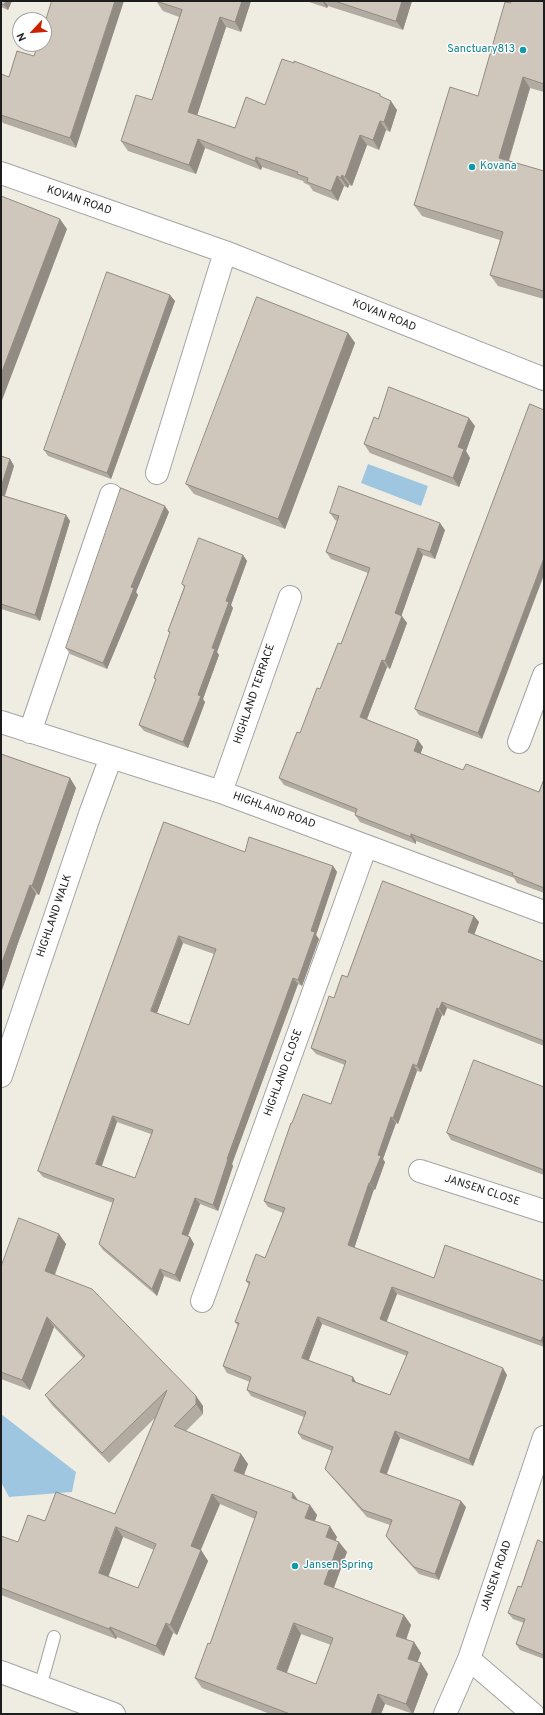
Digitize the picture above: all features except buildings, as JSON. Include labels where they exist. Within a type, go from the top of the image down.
[{"type":"street","name":"KOVAN ROAD","points":[[1,173],[226,252],[544,379]]},
{"type":"street","points":[[157,473],[226,252]]},
{"type":"street","points":[[30,732],[111,495]]},
{"type":"street","name":"HIGHLAND TERRACE","points":[[221,792],[290,597]]},
{"type":"street","points":[[519,742],[544,675]]},
{"type":"street","name":"HIGHLAND ROAD","points":[[1,722],[221,792],[544,912]]},
{"type":"street","name":"HIGHLAND WALK","points":[[1,1076],[90,814],[111,757]]},
{"type":"street","name":"HIGHLAND CLOSE","points":[[202,1301],[366,846]]},
{"type":"street","name":"JANSEN CLOSE","points":[[420,1171],[544,1211]]},
{"type":"street","name":"JANSEN ROAD","points":[[445,1714],[469,1659],[544,1437]]},
{"type":"street","points":[[469,1659],[532,1714]]},
{"type":"street","points":[[1,1672],[114,1714]]},
{"type":"lane","points":[[40,1687],[54,1637]]},
{"type":"water","points":[[368,464],[428,486],[421,506],[361,483]]},
{"type":"water","points":[[1,1414],[76,1472],[72,1492],[9,1497],[1,1482]]},
{"type":"place","name":"Sanctuary813","points":[[523,50]]},
{"type":"place","name":"Kovana","points":[[472,167]]},
{"type":"place","name":"Jansen Spring","points":[[295,1566]]}]
